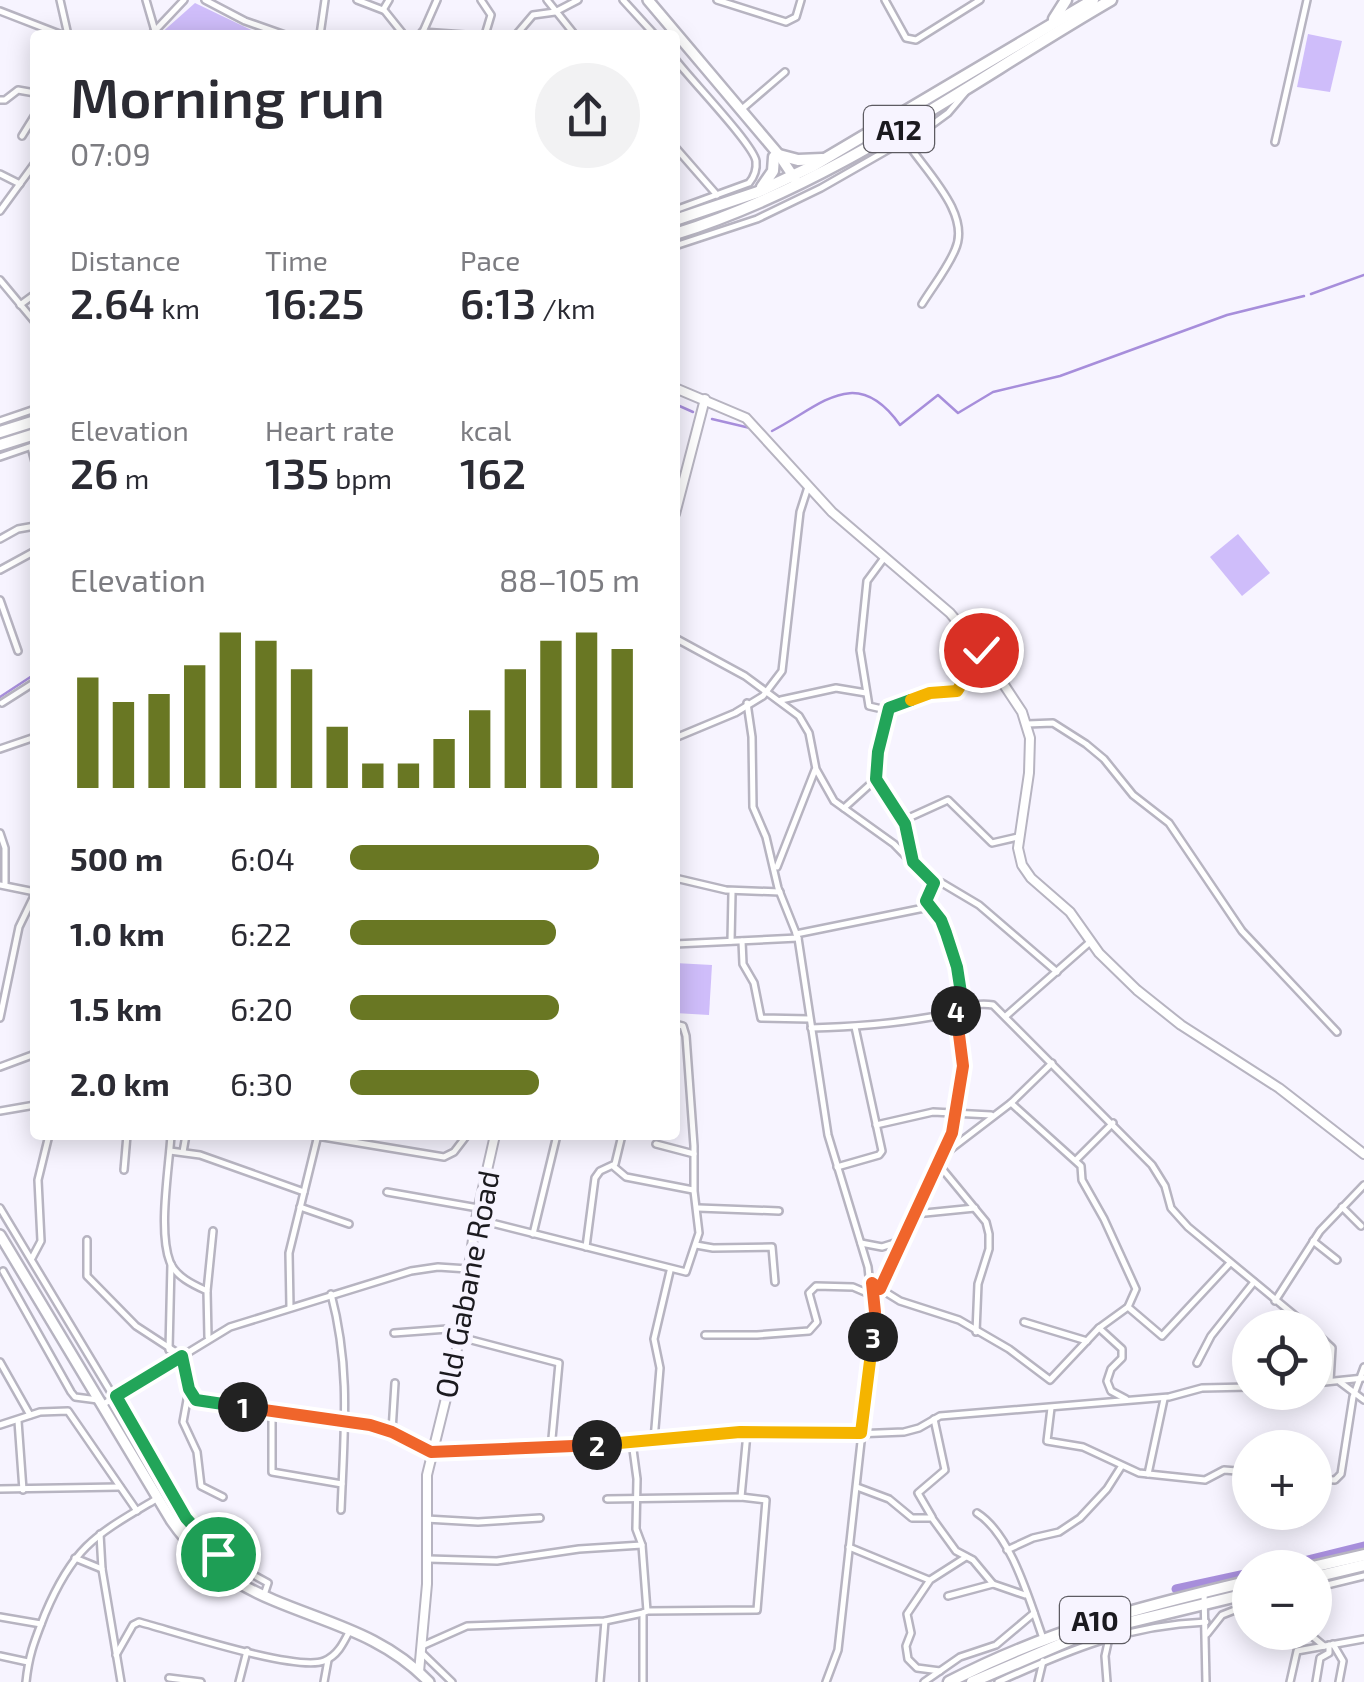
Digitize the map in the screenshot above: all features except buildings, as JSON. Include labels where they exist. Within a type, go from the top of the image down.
[{"type":"main road","points":[[648,0],[673,30]]},
{"type":"main road","points":[[1050,24],[1066,0]]},
{"type":"main road","name":"A12","points":[[680,218],[793,182],[826,158],[1050,24],[1083,6],[1111,0]]},
{"type":"main road","name":"A12","points":[[680,232],[750,208],[967,90],[1083,6]]},
{"type":"main road","points":[[680,39],[777,156],[793,182]]},
{"type":"main road","points":[[777,156],[806,161],[826,158]]},
{"type":"main road","points":[[758,192],[773,172],[777,156]]},
{"type":"main road","points":[[0,432],[30,423]]},
{"type":"main road","points":[[0,446],[30,436]]},
{"type":"main road","points":[[0,1235],[158,1498],[196,1552],[233,1582],[390,1651],[429,1682]]},
{"type":"main road","points":[[1332,1562],[1364,1554]]},
{"type":"main road","points":[[1332,1573],[1364,1565]]},
{"type":"main road","name":"A10","points":[[1206,1598],[1232,1588]]},
{"type":"main road","name":"A10","points":[[949,1682],[1168,1607],[1232,1595]]},
{"type":"main road","name":"A10","points":[[972,1682],[1044,1649]]},
{"type":"street","points":[[60,0],[64,30]]},
{"type":"street","points":[[146,0],[152,30]]},
{"type":"street","points":[[156,30],[184,0]]},
{"type":"street","points":[[206,0],[271,30]]},
{"type":"street","points":[[321,30],[326,0]]},
{"type":"street","points":[[358,0],[383,10],[400,30]]},
{"type":"street","points":[[383,10],[388,0]]},
{"type":"street","points":[[424,30],[437,0]]},
{"type":"street","points":[[480,0],[492,15],[487,30]]},
{"type":"street","points":[[548,0],[571,30]]},
{"type":"street","points":[[520,30],[533,15],[555,12],[578,0]]},
{"type":"street","points":[[623,0],[650,30]]},
{"type":"street","points":[[631,0],[634,13]]},
{"type":"street","points":[[716,0],[792,22],[801,0]]},
{"type":"street","points":[[885,0],[906,38],[911,40],[980,0]]},
{"type":"street","points":[[1276,142],[1307,0]]},
{"type":"street","points":[[0,11],[51,30]]},
{"type":"street","points":[[680,65],[754,155],[756,169],[753,180],[680,208]]},
{"type":"street","points":[[740,112],[785,72]]},
{"type":"street","points":[[0,100],[24,88],[30,90]]},
{"type":"street","points":[[680,244],[758,219],[906,141],[948,113],[967,90]]},
{"type":"street","points":[[22,136],[30,123]]},
{"type":"street","points":[[906,141],[950,203],[960,228],[955,252],[922,304]]},
{"type":"street","points":[[680,153],[717,195]]},
{"type":"street","points":[[0,211],[30,170]]},
{"type":"street","points":[[0,174],[20,184]]},
{"type":"street","points":[[1,283],[30,316]]},
{"type":"street","points":[[20,305],[30,298]]},
{"type":"street","points":[[680,390],[746,418],[838,518],[950,613],[984,655],[1027,724],[1031,748],[1018,837],[1019,858],[1026,872],[1074,916],[1116,971],[1163,1011],[1280,1088],[1364,1154]]},
{"type":"street","points":[[680,494],[704,399]]},
{"type":"street","points":[[0,421],[30,411]]},
{"type":"street","points":[[0,457],[30,447]]},
{"type":"street","points":[[680,736],[735,713],[766,692],[782,672],[800,512],[808,486]]},
{"type":"street","points":[[0,539],[30,527]]},
{"type":"street","points":[[0,570],[30,554]]},
{"type":"street","points":[[884,558],[867,581],[860,656],[869,706],[889,708],[930,693],[957,691],[984,655]]},
{"type":"street","points":[[0,600],[18,652]]},
{"type":"street","points":[[680,641],[729,666],[796,714],[810,734],[816,769],[827,792],[884,836],[934,883],[979,905],[1057,972]]},
{"type":"street","points":[[2,703],[30,685]]},
{"type":"street","points":[[778,700],[836,688],[866,692]]},
{"type":"street","points":[[796,714],[799,698]]},
{"type":"street","points":[[747,703],[752,737],[751,799],[797,936],[828,1135],[874,1296],[838,1650],[826,1682]]},
{"type":"street","points":[[889,708],[876,779],[903,820],[913,862]]},
{"type":"street","points":[[1027,724],[1053,722],[1086,744],[1133,794],[1170,823],[1242,931],[1337,1032]]},
{"type":"street","points":[[0,749],[30,740]]},
{"type":"street","points":[[776,870],[816,769]]},
{"type":"street","points":[[844,808],[876,779]]},
{"type":"street","points":[[903,820],[948,800],[992,842],[1018,837]]},
{"type":"street","points":[[0,833],[5,848],[3,885],[30,892]]},
{"type":"street","points":[[680,879],[726,890],[780,892]]},
{"type":"street","points":[[934,883],[925,897],[946,933],[957,967],[963,1006]]},
{"type":"street","points":[[731,941],[732,893]]},
{"type":"street","points":[[0,1015],[19,927],[30,904]]},
{"type":"street","points":[[680,944],[797,936],[929,907]]},
{"type":"street","points":[[742,941],[743,964],[754,983],[762,1018],[809,1018]]},
{"type":"street","points":[[1006,1016],[1091,942]]},
{"type":"street","points":[[810,1028],[854,1027],[935,1016],[963,1006],[993,1005],[1113,1123],[1162,1180],[1171,1208],[1286,1310]]},
{"type":"street","points":[[880,1289],[939,1166],[956,1113],[963,1066],[956,1010]]},
{"type":"street","points":[[476,1220],[686,1272],[699,1237],[686,1036],[680,1025]]},
{"type":"street","points":[[837,1167],[881,1153],[854,1027]]},
{"type":"street","points":[[0,1068],[30,1056]]},
{"type":"street","points":[[943,1155],[1052,1063]]},
{"type":"street","points":[[872,1283],[900,1301],[946,1314],[1010,1349],[1050,1380],[1099,1328],[1134,1301],[1136,1289],[1082,1180],[1081,1166],[1010,1102]]},
{"type":"street","points":[[0,1110],[30,1106]]},
{"type":"street","points":[[876,1125],[933,1112],[994,1115]]},
{"type":"street","points":[[1076,1160],[1113,1123]]},
{"type":"street","points":[[31,1259],[40,1241],[38,1180],[48,1140]]},
{"type":"street","points":[[124,1170],[127,1140]]},
{"type":"street","points":[[169,1350],[170,1264],[166,1232],[171,1140]]},
{"type":"street","points":[[183,1152],[185,1140]]},
{"type":"street","points":[[290,1307],[290,1253],[315,1140]]},
{"type":"street","points":[[346,1140],[444,1156],[454,1152],[463,1140]]},
{"type":"street","name":"Old Gabane Road","points":[[419,1672],[428,1559],[425,1486],[460,1333],[478,1208],[494,1140]]},
{"type":"street","points":[[533,1234],[556,1140]]},
{"type":"street","points":[[586,1247],[595,1178],[612,1166],[620,1140]]},
{"type":"street","points":[[656,1144],[694,1154]]},
{"type":"street","points":[[170,1151],[304,1192]]},
{"type":"street","points":[[612,1166],[621,1176],[694,1190]]},
{"type":"street","points":[[939,1166],[986,1222],[990,1242],[978,1284],[976,1332]]},
{"type":"street","points":[[1275,1301],[1313,1241],[1364,1184]]},
{"type":"street","points":[[387,1192],[478,1208]]},
{"type":"street","points":[[1342,1206],[1362,1226]]},
{"type":"street","points":[[300,1207],[349,1224]]},
{"type":"street","points":[[0,1208],[192,1528],[228,1561],[268,1582],[263,1598]]},
{"type":"street","points":[[698,1208],[779,1211]]},
{"type":"street","points":[[915,1214],[975,1208]]},
{"type":"street","points":[[208,1337],[207,1291],[213,1231]]},
{"type":"street","points":[[86,1240],[87,1276],[93,1286],[136,1326],[182,1356]]},
{"type":"street","points":[[861,1243],[882,1248],[902,1241]]},
{"type":"street","points":[[1313,1241],[1337,1260]]},
{"type":"street","points":[[696,1245],[772,1247],[775,1282]]},
{"type":"street","points":[[1128,1307],[1162,1336],[1230,1263]]},
{"type":"street","points":[[17,1264],[1,1272],[71,1392],[75,1397],[100,1403],[208,1337],[290,1307],[425,1268],[468,1269]]},
{"type":"street","points":[[170,1264],[207,1291]]},
{"type":"street","points":[[654,1440],[660,1368],[654,1339],[670,1270]]},
{"type":"street","points":[[1196,1363],[1211,1336],[1254,1282]]},
{"type":"street","points":[[705,1335],[809,1331],[817,1322],[809,1294],[812,1287],[853,1287],[874,1296]]},
{"type":"street","points":[[331,1294],[343,1342],[347,1420],[341,1510]]},
{"type":"street","points":[[1024,1322],[1088,1341]]},
{"type":"street","points":[[1099,1328],[1124,1354],[1108,1375],[1108,1386],[1130,1400]]},
{"type":"street","points":[[394,1332],[460,1333],[559,1363],[551,1448]]},
{"type":"street","points":[[182,1356],[189,1389],[183,1422],[198,1452],[201,1486],[224,1497]]},
{"type":"street","points":[[0,1362],[30,1415]]},
{"type":"street","points":[[1332,1480],[1342,1474],[1355,1392],[1364,1367]]},
{"type":"street","points":[[1332,1377],[1364,1400]]},
{"type":"street","points":[[1334,1381],[1362,1378]]},
{"type":"street","points":[[392,1432],[395,1383]]},
{"type":"street","points":[[189,1389],[201,1402],[347,1420],[392,1432],[431,1452],[551,1448],[748,1433],[912,1431],[934,1419],[1164,1398],[1196,1389],[1232,1387]]},
{"type":"street","points":[[71,1392],[68,1411],[137,1511]]},
{"type":"street","points":[[1148,1474],[1164,1398]]},
{"type":"street","points":[[1052,1408],[1047,1441],[1083,1448],[1121,1467],[1205,1480],[1224,1470],[1232,1471]]},
{"type":"street","points":[[0,1425],[55,1409],[68,1411]]},
{"type":"street","points":[[272,1410],[272,1472],[342,1484]]},
{"type":"street","points":[[934,1419],[945,1470],[918,1492],[956,1550],[993,1584],[1028,1596]]},
{"type":"street","points":[[18,1421],[24,1490]]},
{"type":"street","points":[[741,1497],[748,1433]]},
{"type":"street","points":[[632,1442],[636,1529],[642,1544],[643,1682]]},
{"type":"street","points":[[1007,1550],[1058,1532],[1080,1518],[1108,1489],[1121,1467]]},
{"type":"street","points":[[0,1489],[120,1487]]},
{"type":"street","points":[[857,1487],[889,1499],[912,1518],[932,1518]]},
{"type":"street","points":[[26,1682],[31,1644],[60,1578],[100,1534],[158,1498]]},
{"type":"street","points":[[452,1682],[422,1650],[467,1626],[605,1621],[645,1612],[757,1610],[767,1504],[763,1498],[606,1499]]},
{"type":"street","points":[[977,1512],[990,1522],[1028,1596],[1044,1649],[1038,1682]]},
{"type":"street","points":[[426,1519],[478,1522],[540,1518]]},
{"type":"street","points":[[100,1534],[121,1682]]},
{"type":"street","points":[[428,1559],[486,1562],[642,1544]]},
{"type":"street","points":[[849,1547],[930,1580]]},
{"type":"street","points":[[940,1671],[917,1668],[908,1659],[908,1609],[930,1580],[966,1556]]},
{"type":"street","points":[[75,1558],[102,1569]]},
{"type":"street","points":[[1332,1584],[1364,1576]]},
{"type":"street","points":[[948,1596],[993,1584]]},
{"type":"street","points":[[1206,1598],[1206,1682]]},
{"type":"street","points":[[1206,1637],[1220,1617],[1232,1612]]},
{"type":"street","points":[[924,1682],[960,1657],[996,1645],[1034,1614]]},
{"type":"street","points":[[0,1617],[42,1624]]},
{"type":"street","points":[[600,1682],[605,1621]]},
{"type":"street","points":[[116,1655],[133,1625],[139,1622],[300,1663],[328,1660],[350,1632]]},
{"type":"street","points":[[998,1682],[1044,1649],[1156,1626],[1206,1622]]},
{"type":"street","points":[[1106,1682],[1104,1656],[1109,1638]]},
{"type":"street","points":[[1332,1644],[1364,1639]]},
{"type":"street","points":[[1332,1649],[1342,1661],[1340,1682]]},
{"type":"street","points":[[1290,1682],[1295,1653],[1308,1650]]},
{"type":"street","points":[[1316,1682],[1320,1658],[1329,1650]]},
{"type":"street","points":[[239,1682],[246,1651]]},
{"type":"street","points":[[0,1656],[28,1662]]},
{"type":"street","points":[[324,1682],[328,1660]]},
{"type":"street","points":[[169,1678],[201,1682]]},
{"type":"shaded area","points":[[195,3],[252,30],[165,30]]},
{"type":"shaded area","points":[[1308,34],[1342,41],[1330,92],[1297,87]]},
{"type":"shaded area","points":[[1238,534],[1270,573],[1242,596],[1210,557]]},
{"type":"shaded area","points":[[680,963],[712,965],[709,1015],[680,1013]]},
{"type":"waterway","points":[[1311,294],[1364,275]]},
{"type":"waterway","points":[[772,431],[822,402],[853,393],[868,396],[884,406],[900,425],[938,395],[958,413],[993,392],[1060,376],[1227,315],[1304,296]]},
{"type":"waterway","points":[[680,406],[693,412]]},
{"type":"waterway","points":[[712,419],[750,428]]},
{"type":"waterway","points":[[0,697],[30,677]]},
{"type":"waterway","points":[[1332,1554],[1364,1546]]},
{"type":"waterway","points":[[1176,1589],[1232,1577]]},
{"type":"route","points":[[218,1554],[186,1518],[116,1396],[182,1356],[189,1389],[201,1402],[347,1420],[392,1432],[431,1452],[551,1448],[740,1432],[861,1433],[874,1324],[872,1283],[880,1289],[939,1166],[952,1133],[963,1066],[956,1010],[963,1006],[957,967],[941,920],[926,901],[934,883],[913,862],[905,824],[876,779],[878,752],[889,708],[930,693],[957,691],[984,655],[981,650]]}]
